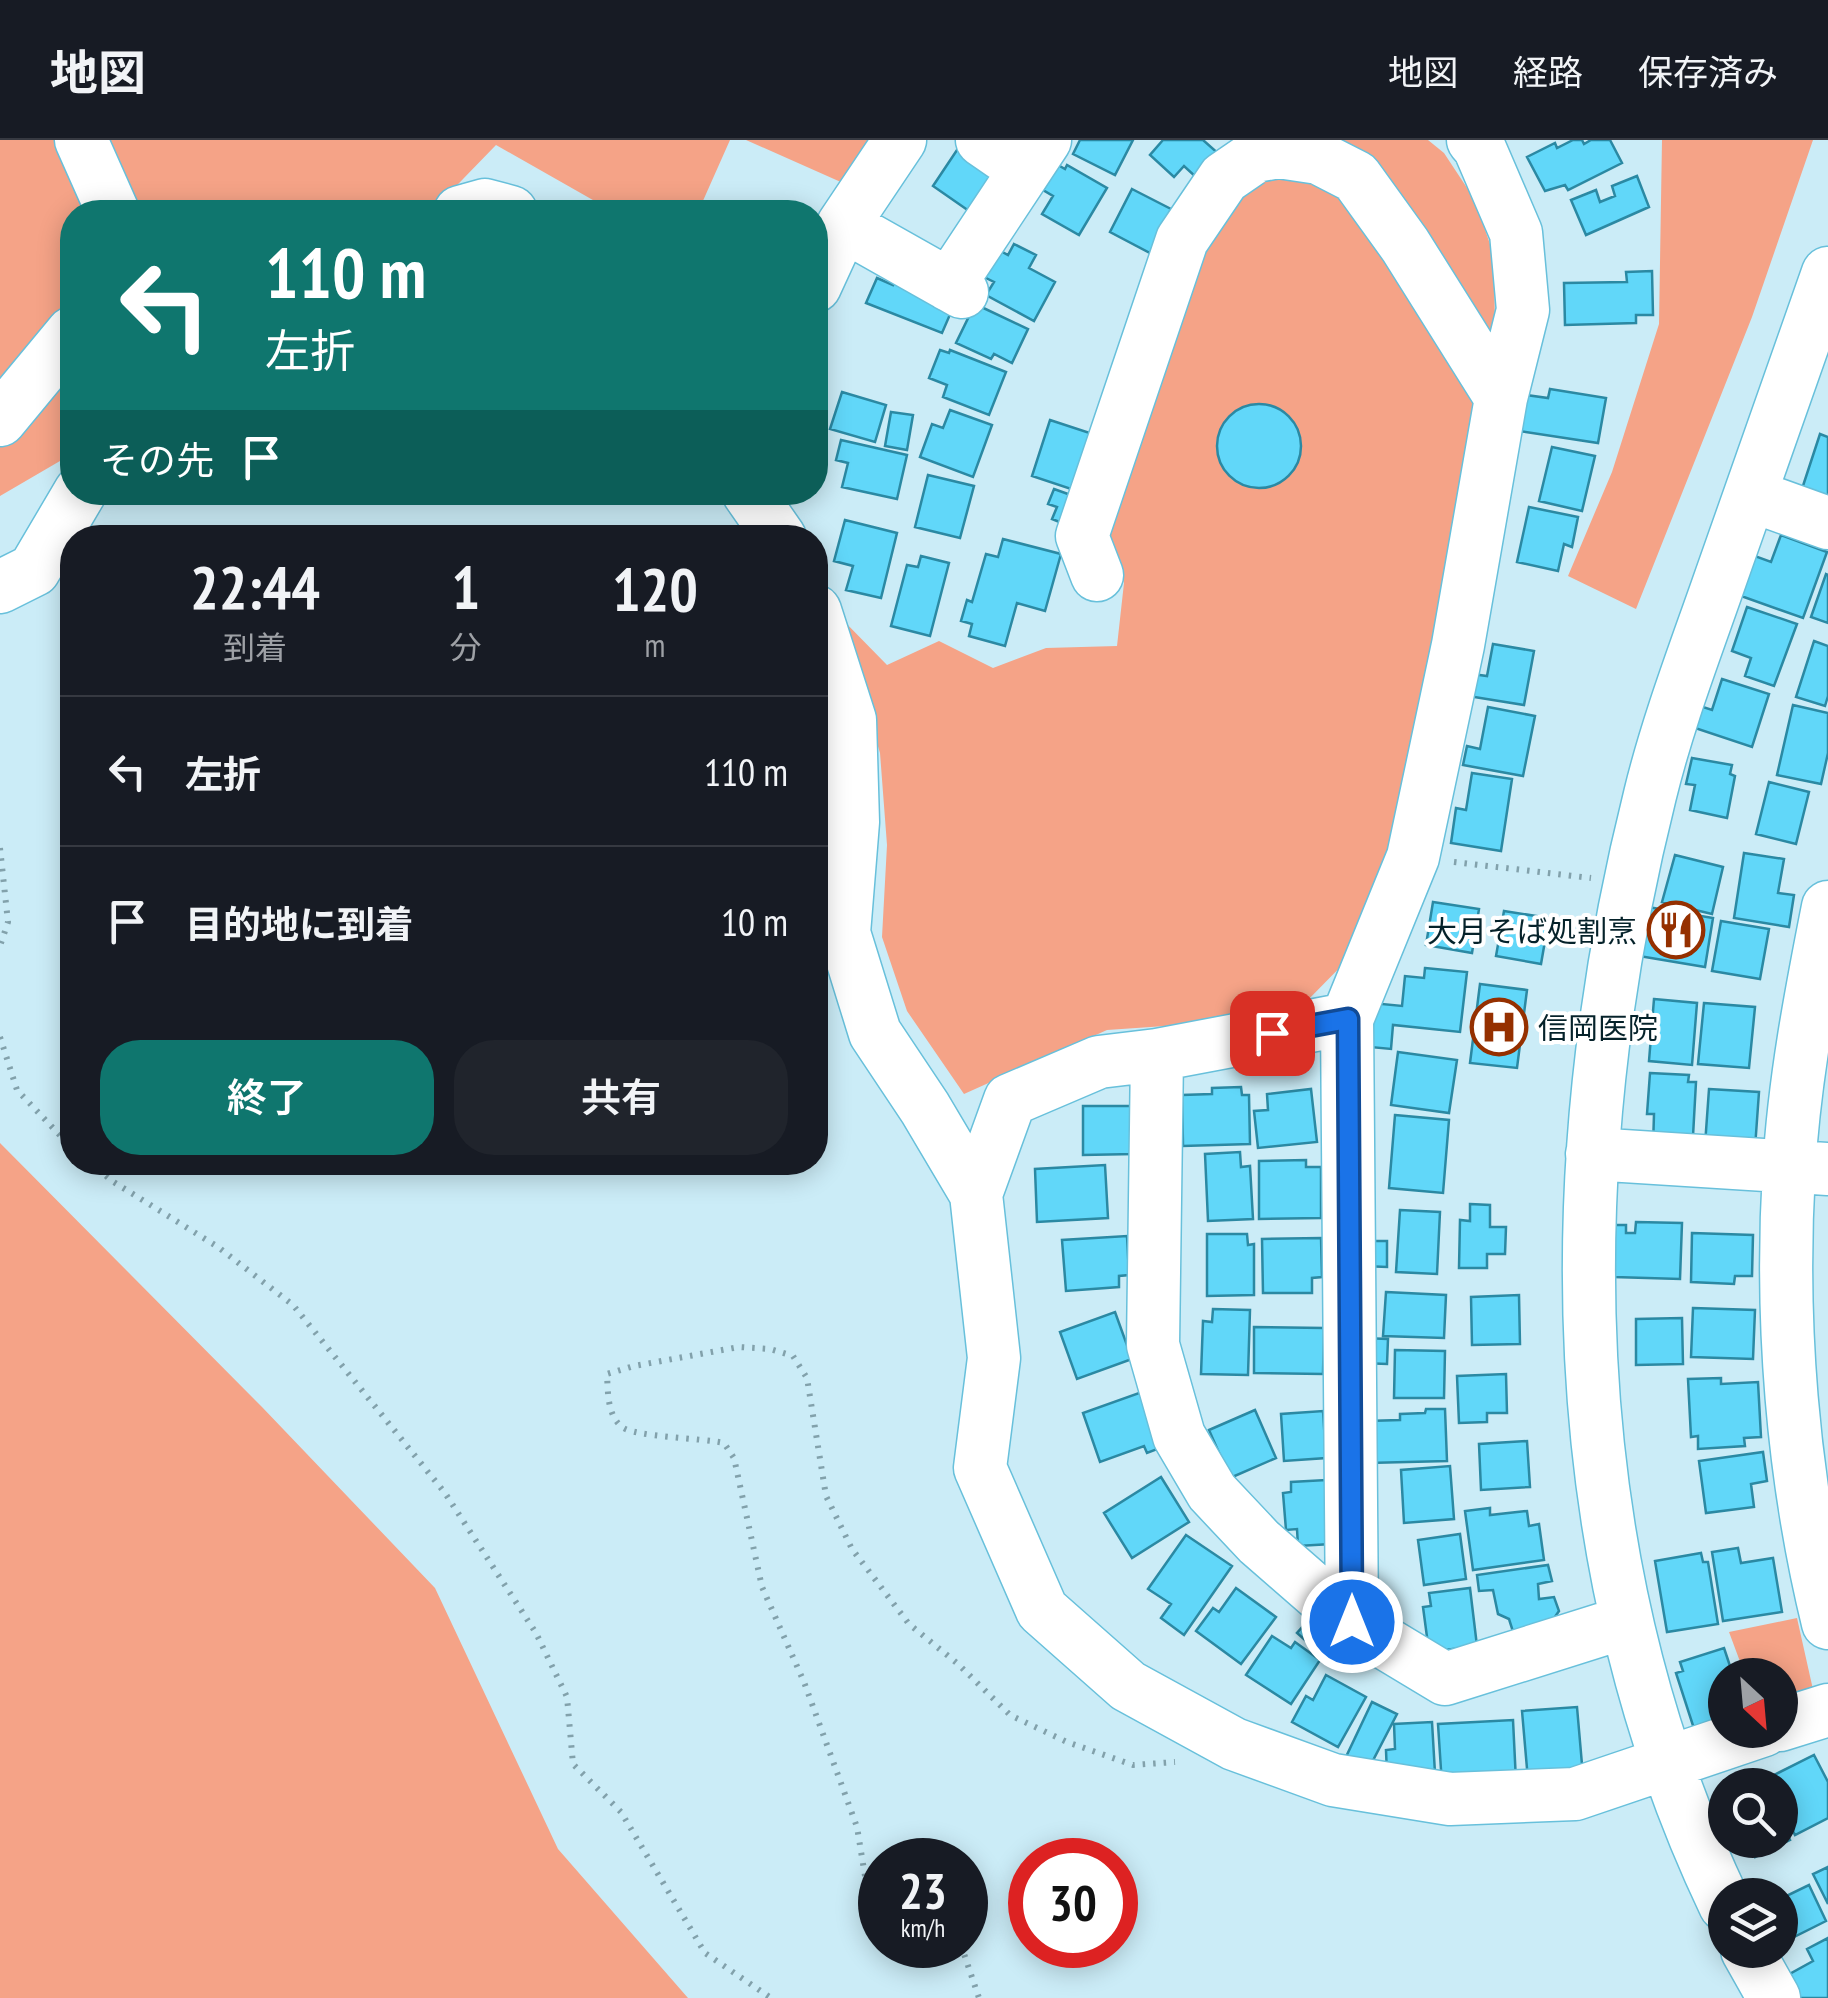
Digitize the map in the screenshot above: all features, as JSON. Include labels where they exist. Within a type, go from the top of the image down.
[{"type":"street","points":[[81,140],[108,200]]},
{"type":"street","points":[[828,257],[842,225],[900,140]]},
{"type":"street","points":[[842,225],[956,289],[1034,155],[982,140]]},
{"type":"street","points":[[1352,1622],[1348,1019],[1413,857],[1458,646],[1501,398],[1524,310],[1516,233],[1480,147],[1473,140]]},
{"type":"street","points":[[1097,575],[1082,536],[1182,240],[1224,178],[1256,156],[1278,152],[1320,158],[1356,177],[1395,230],[1501,398]]},
{"type":"street","points":[[1711,1878],[1694,1842],[1626,1622],[1594,1426],[1589,1327],[1592,1154],[1608,998],[1650,792],[1676,706],[1828,273]]},
{"type":"street","points":[[0,420],[60,348]]},
{"type":"street","points":[[1750,495],[1828,523]]},
{"type":"street","points":[[0,587],[34,570],[60,526]]},
{"type":"street","points":[[828,651],[850,720],[853,822],[844,934],[874,1032],[976,1194],[994,1358],[980,1468],[1042,1610],[1128,1686],[1234,1744],[1333,1780],[1450,1799],[1574,1794],[1708,1748]]},
{"type":"street","points":[[1828,906],[1804,1035],[1809,1168],[1786,1266],[1809,1356],[1798,1470],[1828,1623]]},
{"type":"street","points":[[976,1194],[1010,1100],[1099,1062],[1348,1019]]},
{"type":"street","points":[[1157,1055],[1153,1345],[1180,1436],[1212,1492],[1259,1542],[1352,1622],[1445,1679],[1626,1622]]},
{"type":"street","points":[[1592,1154],[1809,1168]]},
{"type":"street","points":[[1798,1719],[1828,1710]]},
{"type":"street","points":[[1757,1968],[1774,1998]]},
{"type":"path","points":[[0,848],[8,922],[0,946]]},
{"type":"path","points":[[1413,857],[1630,882]]},
{"type":"path","points":[[0,1037],[16,1090],[60,1136]]},
{"type":"path","points":[[105,1175],[218,1248],[293,1305],[445,1493],[536,1632],[567,1697],[573,1764],[622,1812],[705,1953],[771,1998]]},
{"type":"path","points":[[858,1838],[804,1682],[762,1587],[734,1458],[724,1443],[633,1433],[619,1425],[608,1402],[607,1374],[739,1347],[770,1349],[792,1356],[807,1378],[826,1496],[852,1549],[910,1624],[1010,1715],[1067,1742],[1133,1764],[1174,1762],[1234,1744]]},
{"type":"path","points":[[969,1968],[979,1998]]},
{"type":"shaded area","points":[[0,140],[730,140],[703,200],[593,200],[496,145],[443,200],[60,200],[60,461],[0,496]]},
{"type":"shaded area","points":[[746,140],[871,140],[843,183]]},
{"type":"shaded area","points":[[1287,140],[1428,140],[1444,153],[1475,200],[1494,256],[1495,336],[1437,684],[1360,947],[1302,1006],[1180,1025],[1107,1030],[964,1094],[907,1011],[882,937],[887,845],[880,753],[839,616],[887,665],[939,641],[993,668],[1046,648],[1117,646],[1124,583],[1107,529],[1199,249]]},
{"type":"shaded area","points":[[1662,140],[1813,140],[1752,317],[1636,609],[1568,576],[1612,472],[1659,324]]},
{"type":"shaded area","points":[[0,1143],[435,1588],[558,1849],[688,1998],[0,1998]]},
{"type":"shaded area","points":[[1797,1618],[1816,1703],[1798,1710],[1798,1658],[1739,1658],[1729,1632]]},
{"type":"building","points":[[1080,140],[1133,140],[1115,175],[1073,154]]},
{"type":"building","points":[[1163,140],[1203,140],[1220,155],[1198,179],[1184,166],[1174,177],[1150,155]]},
{"type":"building","points":[[1582,140],[1584,144],[1610,140],[1622,163],[1568,190],[1565,185],[1545,191],[1527,157],[1555,143],[1557,148]]},
{"type":"building","points":[[959,147],[1009,181],[982,220],[933,186]]},
{"type":"building","points":[[1058,165],[1065,169],[1067,165],[1107,188],[1079,235],[1042,214],[1053,196],[1043,190]]},
{"type":"building","points":[[1637,176],[1649,207],[1586,235],[1571,200],[1596,190],[1600,202],[1615,196],[1612,186]]},
{"type":"building","points":[[1132,189],[1171,209],[1150,253],[1110,232]]},
{"type":"building","points":[[1014,244],[1036,255],[1029,268],[1055,282],[1034,321],[986,295],[994,282],[978,274],[993,247],[1008,255]]},
{"type":"building","points":[[1652,271],[1653,315],[1636,315],[1636,323],[1565,325],[1564,283],[1627,282],[1626,272]]},
{"type":"building","points":[[899,272],[958,296],[942,333],[866,303],[877,278],[893,285]]},
{"type":"building","points":[[975,304],[1028,329],[1012,363],[994,354],[991,359],[956,343]]},
{"type":"building","points":[[940,350],[950,350],[1006,372],[989,415],[943,397],[947,385],[929,378]]},
{"type":"building","points":[[1550,389],[1606,398],[1598,443],[1519,431],[1526,395],[1548,398]]},
{"type":"building","points":[[842,392],[886,405],[875,442],[830,429]]},
{"type":"building","points":[[1259,404],[1282,411],[1294,423],[1301,446],[1294,469],[1282,481],[1259,488],[1236,481],[1224,469],[1217,446],[1224,423],[1236,411]]},
{"type":"building","points":[[950,410],[992,425],[973,477],[920,457],[932,424],[943,428]]},
{"type":"building","points":[[891,412],[913,415],[907,450],[885,446]]},
{"type":"building","points":[[1050,420],[1102,437],[1083,493],[1032,476]]},
{"type":"building","points":[[1820,434],[1828,437],[1828,508],[1799,498]]},
{"type":"building","points":[[841,440],[907,455],[897,499],[842,487],[848,463],[836,460]]},
{"type":"building","points":[[1552,447],[1595,456],[1582,511],[1539,501]]},
{"type":"building","points":[[928,475],[974,486],[960,538],[915,527]]},
{"type":"building","points":[[1054,489],[1082,499],[1072,527],[1052,519],[1057,507],[1048,504]]},
{"type":"building","points":[[1529,507],[1578,517],[1572,547],[1564,544],[1558,571],[1517,562]]},
{"type":"building","points":[[845,520],[897,533],[881,598],[846,590],[853,566],[834,561]]},
{"type":"building","points":[[1781,535],[1827,552],[1803,618],[1741,596],[1755,556],[1771,562]]},
{"type":"building","points":[[1003,539],[1061,554],[1045,611],[1017,603],[1005,646],[969,636],[972,624],[961,621],[967,600],[972,602],[986,554],[998,557]]},
{"type":"building","points":[[921,556],[949,563],[930,636],[891,626],[907,565],[918,567]]},
{"type":"building","points":[[1828,575],[1828,623],[1811,617]]},
{"type":"building","points":[[1747,607],[1797,624],[1774,686],[1745,676],[1751,658],[1732,651]]},
{"type":"building","points":[[1814,641],[1828,646],[1825,706],[1796,697]]},
{"type":"building","points":[[1493,644],[1534,651],[1524,705],[1468,696],[1472,674],[1487,676]]},
{"type":"building","points":[[1722,679],[1769,694],[1752,747],[1689,726],[1697,705],[1712,710]]},
{"type":"building","points":[[1793,705],[1828,713],[1828,753],[1821,784],[1777,775]]},
{"type":"building","points":[[1488,707],[1535,716],[1523,776],[1463,765],[1467,746],[1480,749]]},
{"type":"building","points":[[1692,758],[1732,765],[1730,774],[1735,776],[1727,818],[1690,810],[1695,785],[1686,784]]},
{"type":"building","points":[[1472,773],[1512,779],[1501,851],[1451,843],[1456,808],[1466,810]]},
{"type":"building","points":[[1769,782],[1809,792],[1796,844],[1756,834]]},
{"type":"building","points":[[1744,853],[1784,859],[1778,893],[1794,895],[1789,927],[1734,918]]},
{"type":"building","points":[[1675,855],[1723,867],[1712,914],[1662,902]]},
{"type":"building","points":[[1433,902],[1479,909],[1472,953],[1426,945]]},
{"type":"building","points":[[1648,907],[1713,918],[1705,967],[1639,956]]},
{"type":"building","points":[[1504,911],[1549,918],[1541,964],[1496,956]]},
{"type":"building","points":[[1721,921],[1769,929],[1760,979],[1712,971]]},
{"type":"building","points":[[1425,968],[1467,972],[1460,1032],[1393,1025],[1391,1049],[1359,1046],[1372,1003],[1402,1006],[1405,976],[1424,978]]},
{"type":"building","points":[[1480,984],[1527,990],[1517,1068],[1470,1063]]},
{"type":"building","points":[[1654,999],[1697,1003],[1692,1065],[1649,1061]]},
{"type":"building","points":[[1704,1003],[1755,1007],[1749,1068],[1698,1064]]},
{"type":"building","points":[[1398,1052],[1457,1060],[1449,1113],[1391,1105]]},
{"type":"building","points":[[1650,1073],[1689,1075],[1688,1082],[1696,1082],[1693,1136],[1653,1147],[1654,1114],[1647,1114]]},
{"type":"building","points":[[1241,1087],[1242,1095],[1249,1095],[1250,1144],[1183,1146],[1182,1095],[1212,1094],[1212,1088]]},
{"type":"building","points":[[1311,1089],[1317,1142],[1258,1148],[1254,1111],[1268,1110],[1267,1094]]},
{"type":"building","points":[[1709,1089],[1759,1092],[1755,1148],[1705,1145]]},
{"type":"building","points":[[1083,1106],[1134,1106],[1134,1154],[1083,1155]]},
{"type":"building","points":[[1395,1115],[1449,1120],[1443,1193],[1389,1188]]},
{"type":"building","points":[[1240,1152],[1241,1167],[1250,1166],[1253,1219],[1208,1221],[1205,1154]]},
{"type":"building","points":[[1306,1160],[1306,1167],[1321,1167],[1321,1218],[1259,1219],[1259,1161]]},
{"type":"building","points":[[1105,1165],[1108,1218],[1037,1222],[1035,1169]]},
{"type":"building","points":[[1470,1204],[1490,1205],[1490,1227],[1506,1227],[1505,1254],[1487,1254],[1487,1268],[1459,1268],[1460,1220],[1470,1221]]},
{"type":"building","points":[[1400,1210],[1440,1212],[1437,1274],[1396,1272]]},
{"type":"building","points":[[1636,1222],[1682,1223],[1680,1279],[1614,1277],[1615,1225],[1626,1225],[1626,1233],[1635,1233]]},
{"type":"building","points":[[1692,1233],[1753,1235],[1752,1276],[1735,1276],[1734,1284],[1691,1282]]},
{"type":"building","points":[[1207,1234],[1247,1234],[1248,1245],[1254,1244],[1254,1295],[1207,1296]]},
{"type":"building","points":[[1127,1236],[1129,1275],[1119,1276],[1119,1287],[1066,1291],[1062,1240]]},
{"type":"building","points":[[1321,1238],[1322,1277],[1312,1278],[1312,1293],[1263,1293],[1262,1239]]},
{"type":"building","points":[[1363,1241],[1387,1241],[1387,1267],[1363,1266]]},
{"type":"building","points":[[1386,1292],[1446,1295],[1444,1338],[1383,1336]]},
{"type":"building","points":[[1519,1295],[1520,1344],[1472,1345],[1471,1297]]},
{"type":"building","points":[[1693,1308],[1755,1310],[1753,1359],[1691,1357]]},
{"type":"building","points":[[1213,1309],[1250,1310],[1248,1375],[1201,1374],[1203,1321],[1212,1322]]},
{"type":"building","points":[[1115,1312],[1132,1359],[1077,1379],[1060,1332]]},
{"type":"building","points":[[1682,1318],[1683,1364],[1636,1365],[1636,1319]]},
{"type":"building","points":[[1254,1327],[1324,1328],[1323,1374],[1254,1373]]},
{"type":"building","points":[[1362,1338],[1388,1339],[1387,1364],[1361,1363]]},
{"type":"building","points":[[1395,1350],[1445,1351],[1444,1398],[1394,1398]]},
{"type":"building","points":[[1506,1374],[1507,1413],[1487,1413],[1487,1422],[1459,1423],[1457,1376]]},
{"type":"building","points":[[1721,1378],[1721,1384],[1758,1382],[1761,1437],[1744,1438],[1745,1446],[1698,1449],[1698,1436],[1691,1437],[1688,1379]]},
{"type":"building","points":[[1153,1388],[1173,1443],[1147,1453],[1144,1446],[1100,1462],[1083,1413]]},
{"type":"building","points":[[1426,1409],[1445,1409],[1447,1461],[1368,1463],[1367,1421],[1400,1420],[1400,1414],[1425,1413]]},
{"type":"building","points":[[1255,1410],[1276,1458],[1230,1478],[1209,1430]]},
{"type":"building","points":[[1323,1411],[1326,1458],[1284,1461],[1281,1414]]},
{"type":"building","points":[[1527,1441],[1530,1487],[1481,1490],[1479,1444]]},
{"type":"building","points":[[1763,1452],[1767,1481],[1751,1484],[1754,1507],[1706,1513],[1699,1461]]},
{"type":"building","points":[[1450,1466],[1454,1519],[1404,1523],[1401,1470]]},
{"type":"building","points":[[1161,1477],[1189,1522],[1132,1558],[1104,1513]]},
{"type":"building","points":[[1326,1480],[1331,1544],[1298,1546],[1297,1529],[1286,1530],[1283,1493],[1291,1492],[1291,1482]]},
{"type":"building","points":[[1490,1508],[1490,1515],[1527,1511],[1529,1526],[1539,1524],[1544,1560],[1473,1570],[1465,1511]]},
{"type":"building","points":[[1460,1534],[1466,1579],[1424,1585],[1418,1540]]},
{"type":"building","points":[[1186,1535],[1232,1566],[1184,1635],[1161,1618],[1171,1604],[1148,1589]]},
{"type":"building","points":[[1738,1548],[1741,1563],[1773,1558],[1782,1612],[1723,1621],[1712,1552]]},
{"type":"building","points":[[1701,1553],[1703,1562],[1708,1562],[1718,1624],[1667,1632],[1655,1561]]},
{"type":"building","points":[[1548,1565],[1552,1581],[1538,1584],[1539,1599],[1554,1597],[1559,1611],[1546,1630],[1515,1638],[1509,1619],[1498,1614],[1493,1590],[1479,1591],[1477,1575]]},
{"type":"building","points":[[1236,1588],[1276,1617],[1241,1664],[1196,1631],[1213,1608],[1219,1612]]},
{"type":"building","points":[[1470,1588],[1477,1646],[1429,1652],[1423,1607],[1431,1606],[1429,1593]]},
{"type":"building","points":[[1312,1616],[1330,1632],[1315,1649],[1297,1633]]},
{"type":"building","points":[[1272,1636],[1291,1648],[1295,1642],[1320,1660],[1291,1704],[1246,1675]]},
{"type":"building","points":[[1724,1648],[1727,1658],[1708,1658],[1708,1737],[1698,1741],[1676,1673],[1683,1671],[1680,1662]]},
{"type":"building","points":[[1326,1675],[1366,1697],[1338,1747],[1292,1722],[1306,1696],[1313,1700]]},
{"type":"building","points":[[1372,1702],[1397,1714],[1368,1770],[1345,1759]]},
{"type":"building","points":[[1577,1707],[1583,1776],[1528,1780],[1522,1711]]},
{"type":"building","points":[[1513,1720],[1516,1781],[1442,1785],[1438,1724]]},
{"type":"building","points":[[1432,1722],[1435,1773],[1387,1776],[1386,1750],[1395,1749],[1394,1724]]},
{"type":"building","points":[[1814,1755],[1828,1782],[1828,1818],[1798,1833],[1798,1768],[1788,1768]]},
{"type":"building","points":[[1828,1867],[1828,1904],[1813,1874]]},
{"type":"building","points":[[1809,1885],[1826,1921],[1798,1935],[1798,1890]]},
{"type":"building","points":[[1828,1938],[1828,1998],[1798,1998],[1786,1976],[1813,1961],[1807,1949]]},
{"type":"place","name":"大月そば処割烹","points":[[1676,930]]},
{"type":"place","name":"信岡医院","points":[[1499,1027]]},
{"type":"route","points":[[1272,1033],[1348,1019],[1352,1622]]}]
